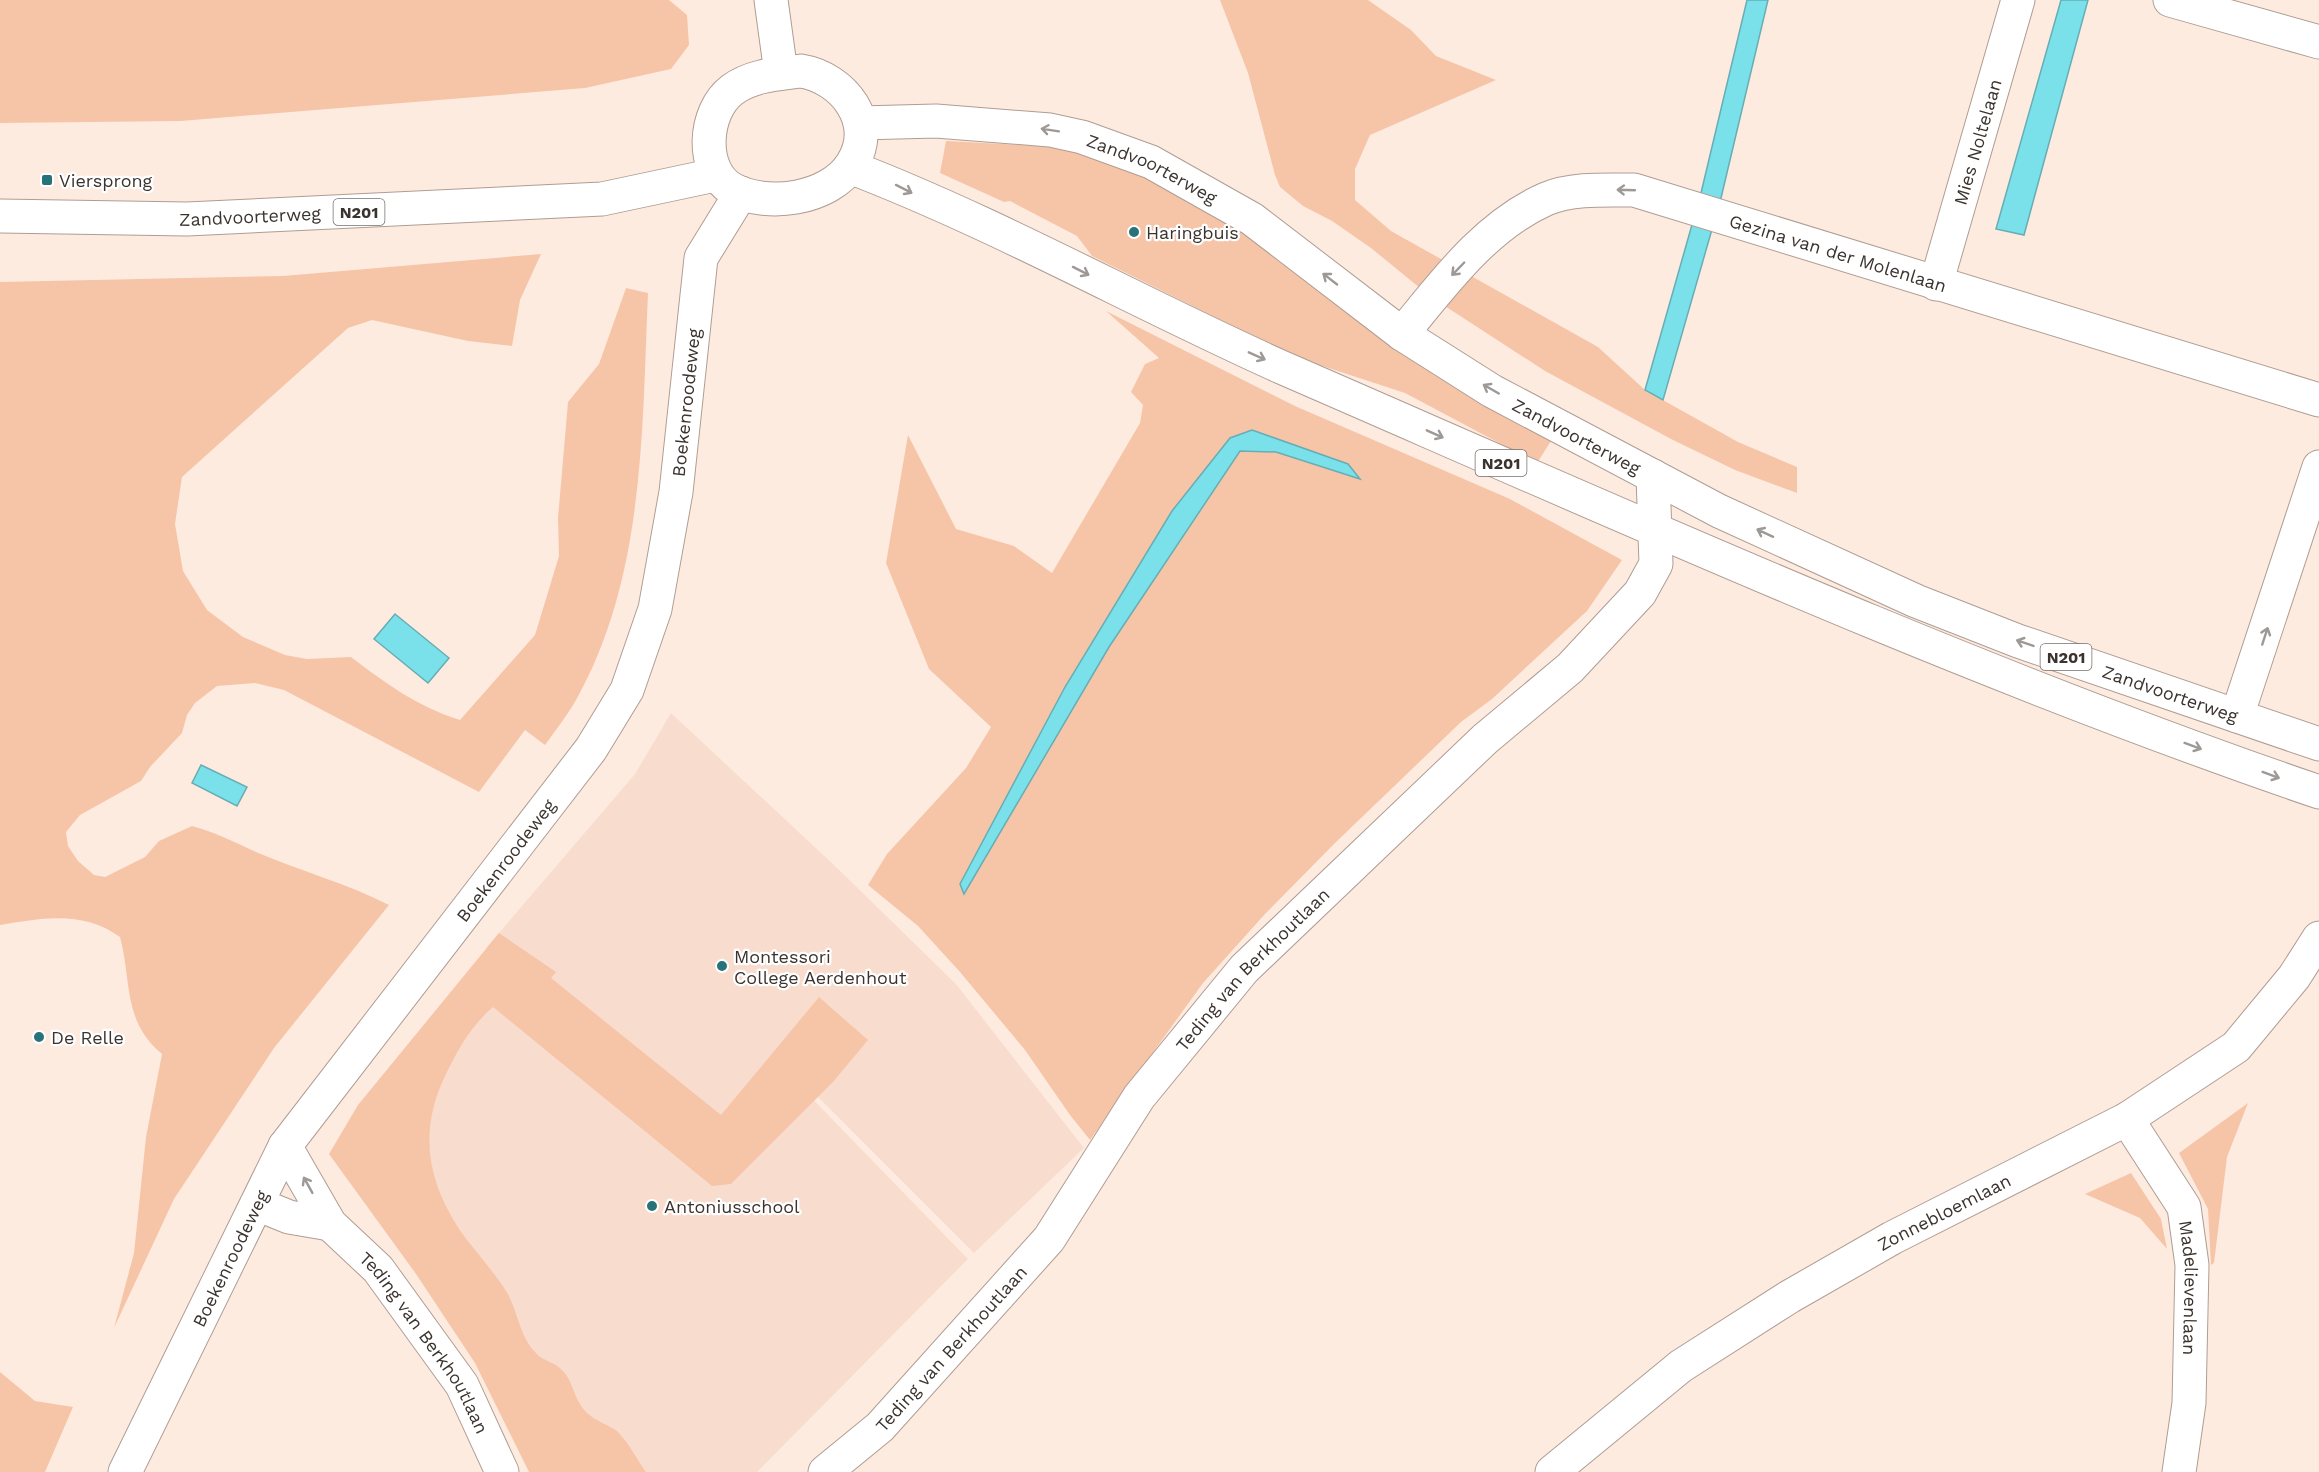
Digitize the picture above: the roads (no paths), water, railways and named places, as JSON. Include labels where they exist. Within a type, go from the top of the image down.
[{"type":"main road","points":[[771,0],[781,73]]},
{"type":"main road","name":"Mies Noltelaan","points":[[1936,284],[2018,0]]},
{"type":"main road","points":[[2170,0],[2319,42]]},
{"type":"main road","points":[[728,184],[710,155],[710,134],[720,102],[733,89],[751,79],[781,73],[801,71],[825,77],[844,91],[853,102],[860,123],[858,154],[850,167]]},
{"type":"main road","name":"Zandvoorterweg","points":[[860,123],[936,121],[1050,130],[1082,137],[1151,162],[1252,219],[1410,324],[1492,391],[1719,512],[1916,601],[2018,641],[2242,704],[2319,744]]},
{"type":"main road","name":"N201","points":[[728,184],[780,199],[800,196],[835,180],[850,167],[1054,257],[1241,349],[1831,607],[2060,698],[2319,792]]},
{"type":"main road","name":"Zandvoorterweg","points":[[0,216],[187,219],[591,200],[728,184]]},
{"type":"main road","name":"Boekenroodeweg","points":[[125,1472],[285,1146],[591,749],[627,690],[655,609],[676,492],[701,258],[728,184]]},
{"type":"main road","name":"Gezina van der Molenlaan","points":[[1410,324],[1431,297],[1497,228],[1548,199],[1601,190],[1634,190],[1683,203],[1936,284],[2319,400]]},
{"type":"main road","points":[[2223,757],[2319,467]]},
{"type":"main road","name":"Teding van Berkhoutlaan","points":[[825,1472],[880,1427],[1049,1239],[1139,1096],[1244,969],[1485,739],[1570,668],[1640,593],[1656,564],[1653,529],[1653,476]]},
{"type":"main road","name":"Zonnebloemlaan","points":[[1552,1472],[1682,1366],[1789,1297],[1892,1238],[2127,1119],[2236,1047],[2294,977],[2319,938]]},
{"type":"main road","name":"Madelievenlaan","points":[[2127,1119],[2184,1207],[2192,1265],[2189,1403],[2179,1472]]},
{"type":"main road","name":"Teding van Berkhoutlaan","points":[[285,1146],[330,1224],[378,1269],[462,1385],[502,1472]]},
{"type":"main road","points":[[257,1204],[289,1217],[330,1224]]},
{"type":"water","points":[[1747,0],[1768,0],[1721,198],[1663,400],[1645,390],[1701,193]]},
{"type":"water","points":[[2061,0],[2088,0],[2024,235],[1996,229]]},
{"type":"water","points":[[1252,430],[1348,464],[1360,479],[1276,452],[1240,451],[1109,647],[964,894],[960,884],[1065,687],[1172,511],[1230,438]]},
{"type":"water","points":[[395,614],[449,658],[428,683],[374,639]]},
{"type":"water","points":[[201,765],[247,787],[237,806],[192,783]]},
{"type":"place","name":"Viersprong","points":[[47,180]]},
{"type":"place","name":"Haringbuis","points":[[1134,232]]},
{"type":"place","name":"Montessori College Aerdenhout","points":[[722,966]]},
{"type":"place","name":"De Relle","points":[[39,1037]]},
{"type":"place","name":"Antoniusschool","points":[[652,1206]]}]
